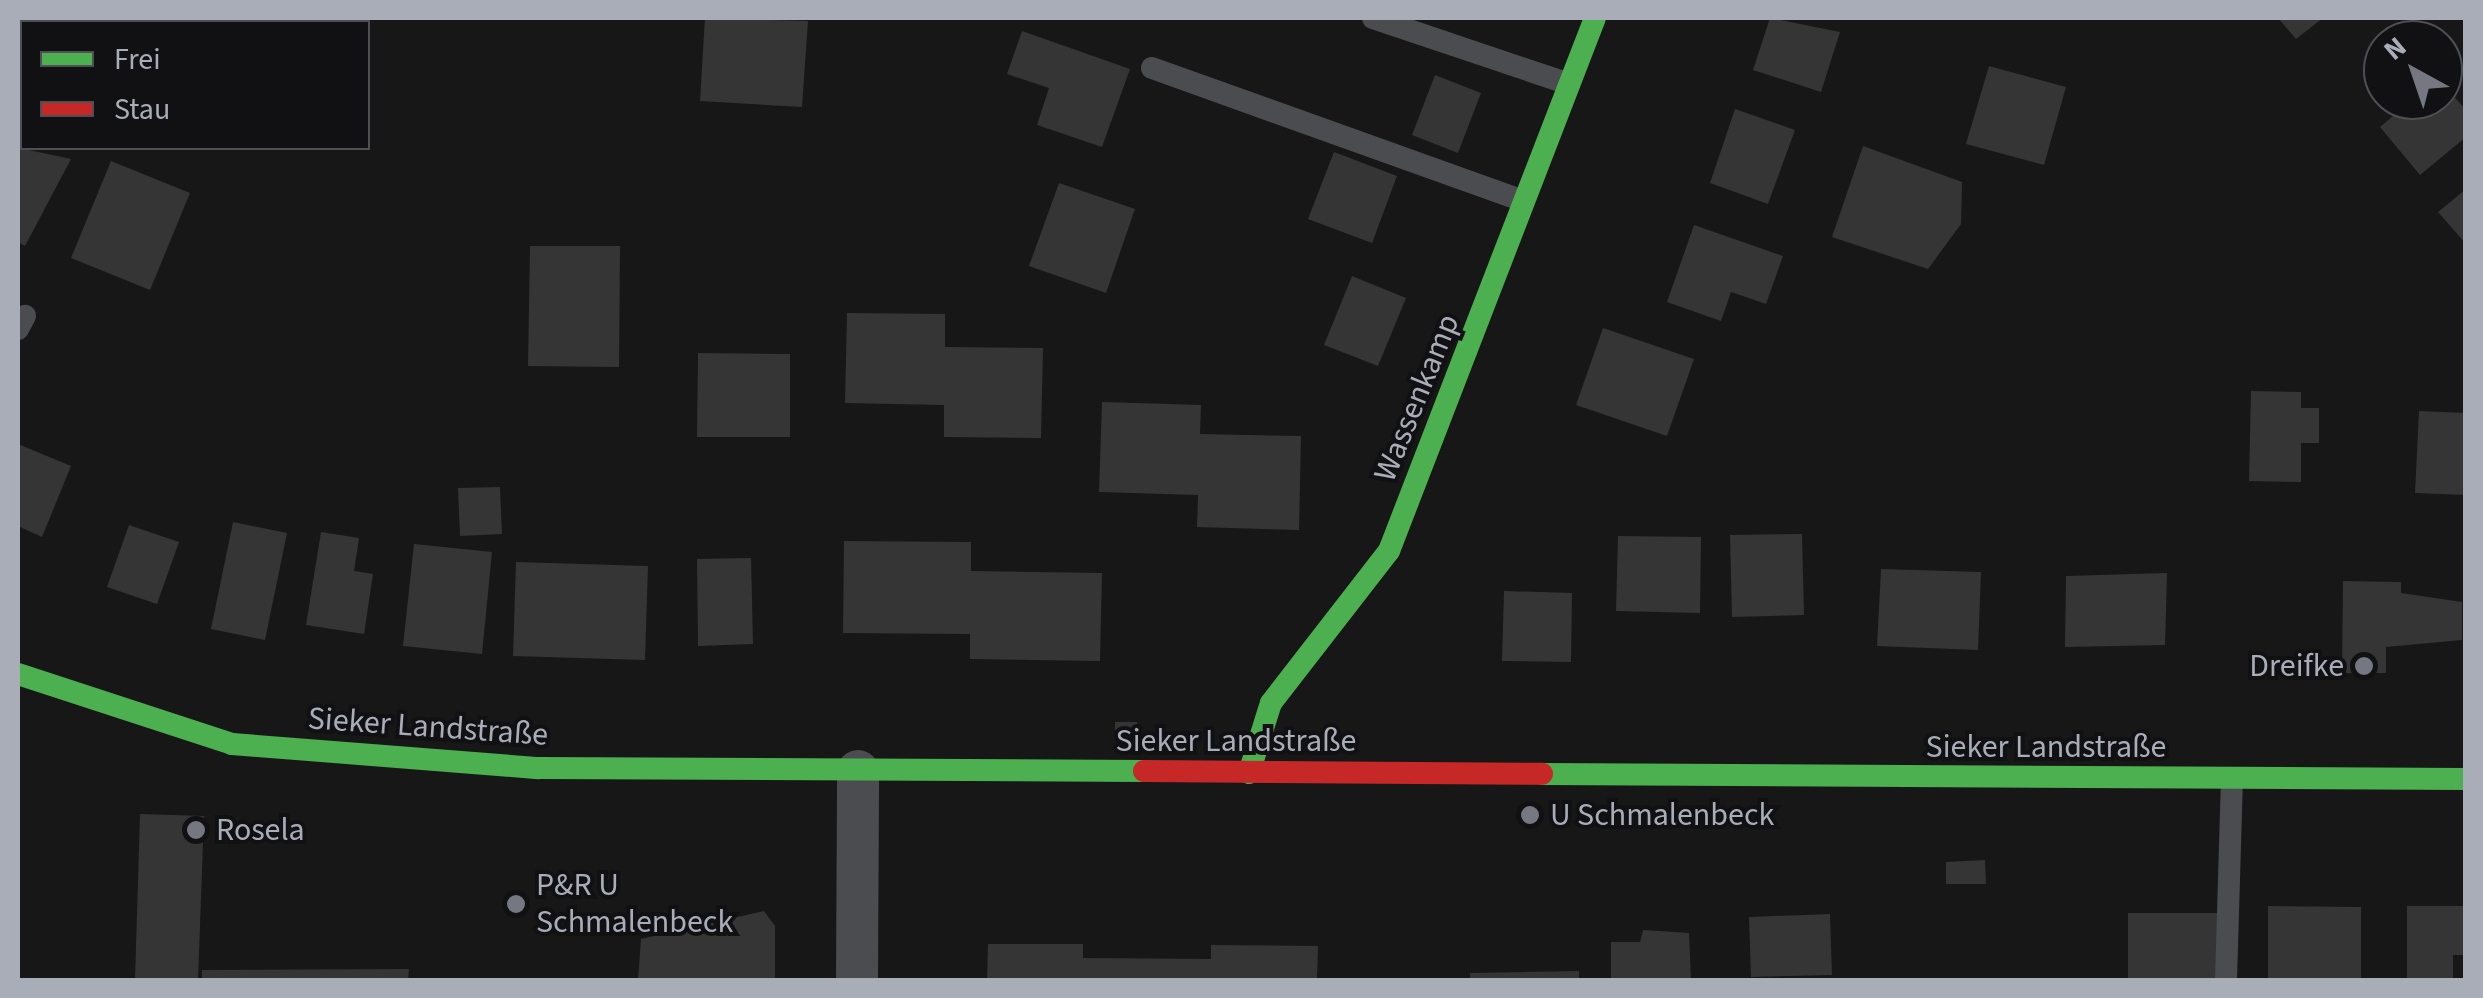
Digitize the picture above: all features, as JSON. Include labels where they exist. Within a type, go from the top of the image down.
[{"type":"street","name":"Wassenkamp","points":[[1250,773],[1271,703],[1389,551],[1528,202],[1595,18]]},
{"type":"street","name":"Sieker Landstraße","points":[[18,674],[232,744],[521,767],[2232,782],[2466,780]]},
{"type":"street","points":[[857,980],[858,771]]},
{"type":"lane","points":[[1373,18],[1572,85]]},
{"type":"lane","points":[[1152,68],[1528,202]]},
{"type":"lane","points":[[2226,980],[2232,782]]},
{"type":"building","points":[[705,18],[808,21],[802,107],[700,101]]},
{"type":"building","points":[[1770,18],[1840,32],[1821,92],[1753,70]]},
{"type":"building","points":[[2278,18],[2323,18],[2296,39]]},
{"type":"building","points":[[1022,31],[1130,69],[1102,147],[1037,125],[1049,88],[1007,74]]},
{"type":"building","points":[[1989,66],[2066,87],[2044,165],[1966,144]]},
{"type":"building","points":[[1435,75],[1481,93],[1458,153],[1412,135]]},
{"type":"building","points":[[2463,107],[2466,110],[2466,137],[2420,175],[2380,127],[2388,120],[2463,120]]},
{"type":"building","points":[[1735,109],[1795,130],[1768,204],[1710,183]]},
{"type":"building","points":[[1863,146],[1962,182],[1961,224],[1928,269],[1832,237]]},
{"type":"building","points":[[20,148],[71,159],[25,246],[18,242]]},
{"type":"building","points":[[1334,152],[1397,176],[1372,243],[1308,219]]},
{"type":"building","points":[[111,161],[190,193],[150,290],[71,258]]},
{"type":"building","points":[[1059,183],[1135,209],[1106,293],[1029,266]]},
{"type":"building","points":[[2466,189],[2466,244],[2438,212]]},
{"type":"building","points":[[1694,225],[1783,256],[1766,304],[1731,292],[1721,321],[1667,302]]},
{"type":"building","points":[[530,246],[620,246],[619,367],[528,366]]},
{"type":"building","points":[[1352,276],[1406,298],[1378,366],[1324,345]]},
{"type":"building","points":[[847,313],[945,314],[945,347],[1043,348],[1041,438],[944,437],[944,405],[845,403]]},
{"type":"building","points":[[1603,328],[1694,359],[1667,436],[1576,405]]},
{"type":"building","points":[[698,353],[790,354],[790,437],[697,437]]},
{"type":"building","points":[[2251,391],[2301,392],[2301,408],[2319,408],[2319,443],[2301,443],[2301,482],[2249,481]]},
{"type":"building","points":[[1102,402],[1201,405],[1200,434],[1301,436],[1299,530],[1197,527],[1198,495],[1099,492]]},
{"type":"building","points":[[2419,411],[2466,413],[2466,495],[2415,493]]},
{"type":"building","points":[[18,444],[71,466],[42,537],[18,526]]},
{"type":"building","points":[[500,487],[502,534],[460,536],[458,488]]},
{"type":"building","points":[[233,522],[287,533],[265,640],[211,629]]},
{"type":"building","points":[[129,525],[179,542],[157,604],[107,587]]},
{"type":"building","points":[[321,532],[359,538],[354,571],[373,574],[364,634],[306,625]]},
{"type":"building","points":[[1802,534],[1804,615],[1732,617],[1730,535]]},
{"type":"building","points":[[1618,536],[1701,537],[1700,613],[1616,611]]},
{"type":"building","points":[[844,541],[971,542],[971,571],[1102,573],[1100,661],[970,659],[970,634],[843,633]]},
{"type":"building","points":[[414,544],[492,552],[482,654],[403,646]]},
{"type":"building","points":[[751,558],[753,644],[698,646],[697,559]]},
{"type":"building","points":[[516,562],[648,566],[645,660],[513,656]]},
{"type":"building","points":[[1881,569],[1981,572],[1978,650],[1877,646]]},
{"type":"building","points":[[2167,573],[2165,645],[2065,647],[2066,576]]},
{"type":"building","points":[[2343,581],[2401,582],[2401,593],[2462,602],[2462,640],[2386,647],[2386,673],[2342,673]]},
{"type":"building","points":[[1504,591],[1572,593],[1571,662],[1502,661]]},
{"type":"building","points":[[1115,722],[1137,722],[1137,738],[1115,738]]},
{"type":"building","points":[[140,814],[204,816],[198,980],[135,980]]},
{"type":"building","points":[[1985,860],[1986,884],[1946,884],[1946,862]]},
{"type":"building","points":[[2268,906],[2361,907],[2361,980],[2268,980]]},
{"type":"building","points":[[2407,906],[2466,906],[2466,955],[2453,955],[2453,980],[2407,980]]},
{"type":"building","points":[[764,911],[775,926],[775,980],[638,980],[641,939]]},
{"type":"building","points":[[2128,913],[2221,913],[2220,980],[2128,980]]},
{"type":"building","points":[[1830,914],[1832,975],[1751,977],[1749,917]]},
{"type":"building","points":[[1643,930],[1689,933],[1691,980],[1611,980],[1611,942],[1640,942]]},
{"type":"building","points":[[988,944],[1083,944],[1083,958],[1211,959],[1211,945],[1318,946],[1317,980],[987,980]]},
{"type":"building","points":[[409,969],[408,980],[202,980],[202,970]]},
{"type":"building","points":[[1579,971],[1579,980],[1470,980],[1470,973]]},
{"type":"traffic: fast","points":[[1249,773],[1271,703],[1389,551],[1595,18]]},
{"type":"traffic: fast","points":[[18,674],[232,744],[539,768],[1144,771]]},
{"type":"traffic: fast","points":[[1542,774],[2466,779]]},
{"type":"traffic: jam","points":[[1144,771],[1542,774]]},
{"type":"place","name":"Dreifke","points":[[2364,666]]},
{"type":"place","name":"U Schmalenbeck","points":[[1530,815]]},
{"type":"place","name":"Rosela","points":[[196,830]]},
{"type":"place","name":"P&R U Schmalenbeck","points":[[516,904]]}]
